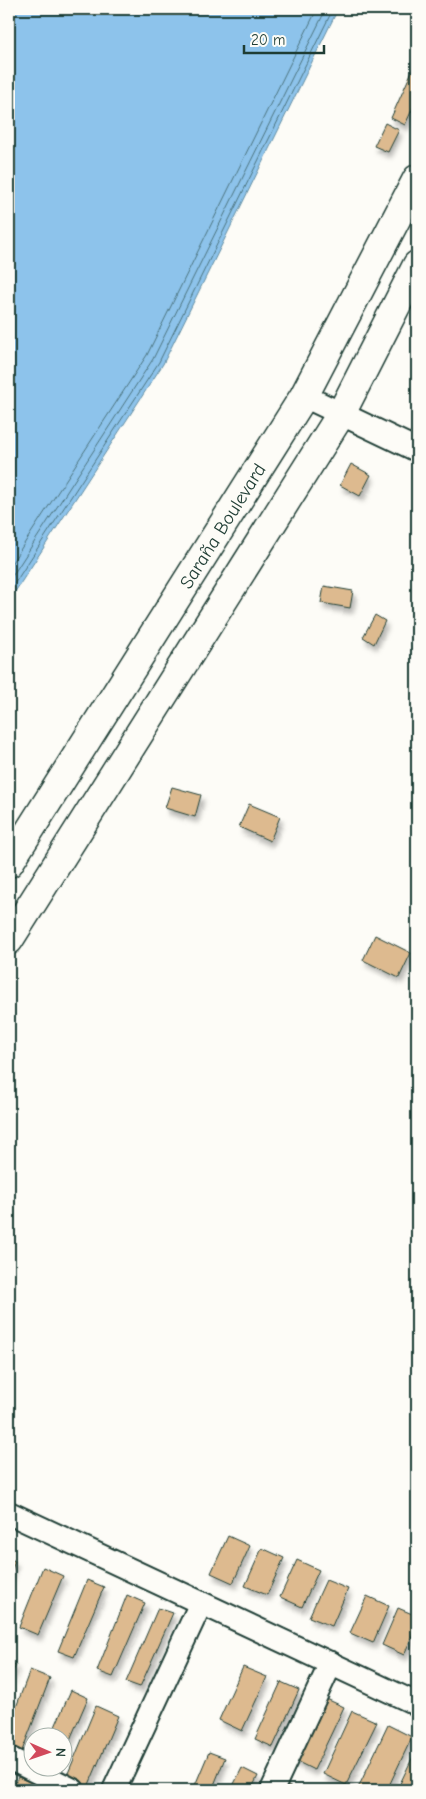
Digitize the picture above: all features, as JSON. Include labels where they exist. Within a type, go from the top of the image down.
[{"type":"street","name":"Saraña Boulevard","points":[[9,863],[304,396],[417,178]]},
{"type":"street","points":[[9,940],[341,414],[417,265]]},
{"type":"street","points":[[304,396],[417,450]]},
{"type":"street","points":[[9,1512],[417,1704]]},
{"type":"street","points":[[114,1790],[201,1603]]},
{"type":"street","points":[[272,1790],[331,1663]]},
{"type":"street","points":[[9,1758],[73,1790]]},
{"type":"water","points":[[9,9],[338,9],[163,364],[9,601]]},
{"type":"building","points":[[416,62],[417,99],[405,125],[391,118]]},
{"type":"building","points":[[385,123],[399,130],[388,152],[374,146]]},
{"type":"building","points":[[351,464],[371,475],[360,496],[340,485]]},
{"type":"building","points":[[324,586],[353,591],[350,608],[321,603]]},
{"type":"building","points":[[375,615],[385,621],[374,644],[363,637]]},
{"type":"building","points":[[172,787],[201,795],[195,817],[165,808]]},
{"type":"building","points":[[249,804],[280,817],[270,841],[239,827]]},
{"type":"building","points":[[375,935],[411,953],[399,978],[363,960]]},
{"type":"building","points":[[228,1536],[250,1546],[233,1583],[211,1573]]},
{"type":"building","points":[[262,1548],[284,1558],[267,1595],[245,1586]]},
{"type":"building","points":[[9,1558],[15,1561],[9,1578]]},
{"type":"building","points":[[297,1560],[319,1570],[302,1607],[280,1597]]},
{"type":"building","points":[[43,1567],[63,1576],[38,1635],[19,1627]]},
{"type":"building","points":[[87,1580],[104,1587],[74,1657],[58,1651]]},
{"type":"building","points":[[326,1580],[348,1589],[332,1626],[309,1617]]},
{"type":"building","points":[[127,1595],[145,1603],[113,1677],[97,1671]]},
{"type":"building","points":[[367,1596],[389,1606],[373,1643],[350,1633]]},
{"type":"building","points":[[158,1608],[173,1613],[140,1687],[126,1682]]},
{"type":"building","points":[[398,1608],[417,1616],[417,1624],[404,1655],[382,1645]]},
{"type":"building","points":[[9,1662],[16,1665],[9,1681]]},
{"type":"building","points":[[243,1667],[267,1677],[242,1731],[219,1720]]},
{"type":"building","points":[[30,1670],[50,1678],[32,1726],[22,1726],[22,1751],[9,1746],[9,1726]]},
{"type":"building","points":[[281,1682],[299,1690],[273,1747],[255,1739]]},
{"type":"building","points":[[71,1690],[88,1698],[72,1735],[72,1726],[55,1726]]},
{"type":"building","points":[[320,1696],[344,1707],[314,1770],[290,1758]]},
{"type":"building","points":[[96,1706],[118,1716],[88,1787],[66,1778],[67,1776],[72,1776],[72,1764]]},
{"type":"building","points":[[352,1711],[377,1722],[346,1785],[323,1774]]},
{"type":"building","points":[[388,1725],[412,1737],[387,1790],[364,1790],[358,1788]]},
{"type":"building","points":[[417,1748],[417,1790],[397,1790]]},
{"type":"building","points":[[209,1752],[225,1758],[212,1790],[193,1790]]},
{"type":"building","points":[[242,1768],[258,1776],[251,1790],[231,1790]]},
{"type":"building","points":[[18,1777],[45,1789],[12,1790]]},
{"type":"building","points":[[282,1783],[296,1790],[279,1790]]}]
